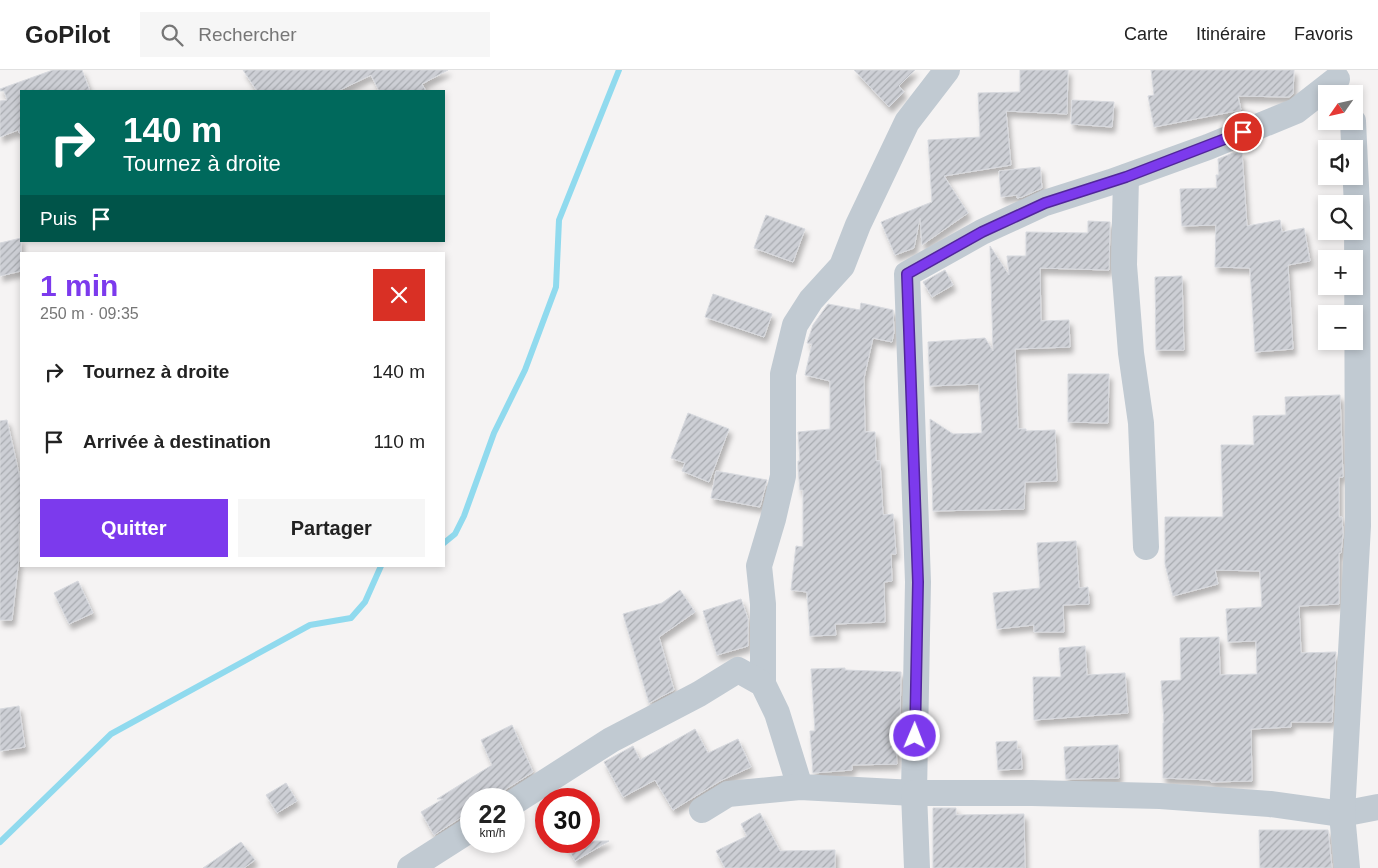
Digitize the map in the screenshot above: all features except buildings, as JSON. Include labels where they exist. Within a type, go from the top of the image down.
[{"type":"street","points":[[800,787],[777,713],[762,684],[763,604],[759,566],[783,476],[783,374],[795,325],[811,300],[842,266],[858,225],[907,122],[947,70]]},
{"type":"street","points":[[917,868],[914,793],[918,582],[907,274],[982,232],[1045,203],[1126,177],[1208,147],[1296,111],[1339,81]]},
{"type":"street","points":[[1348,868],[1342,814],[1358,526],[1357,207],[1353,130]]},
{"type":"street","points":[[1126,177],[1124,265],[1131,353],[1141,423],[1146,547]]},
{"type":"street","points":[[525,795],[611,740],[699,694],[738,670],[762,684]]},
{"type":"street","points":[[702,810],[728,794],[800,787],[914,793],[1160,796],[1270,804],[1342,814],[1378,807]]},
{"type":"street","points":[[410,868],[460,836]]},
{"type":"waterway","points":[[445,542],[455,534],[464,516],[494,433],[525,370],[556,287],[559,220],[619,70]]},
{"type":"waterway","points":[[0,842],[111,734],[310,625],[351,618],[365,602],[381,567]]},
{"type":"route","points":[[915,736],[918,582],[907,274],[982,232],[1045,203],[1126,177],[1243,132]]}]
